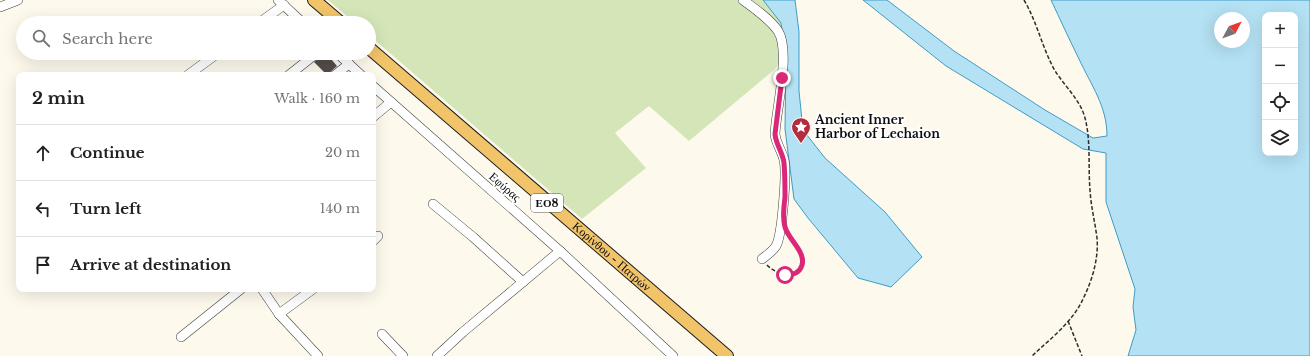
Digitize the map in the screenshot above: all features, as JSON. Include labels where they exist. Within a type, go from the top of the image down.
[{"type":"main road","points":[[314,0],[333,16]]},
{"type":"main road","name":"Κορίνθου - Πατρών","points":[[376,54],[727,356]]},
{"type":"street","points":[[743,0],[779,32],[783,50],[782,78],[775,134],[776,143],[784,161],[785,199],[779,239],[776,247],[762,259]]},
{"type":"street","points":[[0,7],[14,1]]},
{"type":"street","points":[[267,16],[281,3],[295,16]]},
{"type":"street","points":[[192,72],[208,60]]},
{"type":"street","points":[[293,72],[308,60]]},
{"type":"street","points":[[345,60],[358,72]]},
{"type":"street","points":[[339,72],[349,64]]},
{"type":"street","name":"Εφύρας","points":[[376,89],[560,251],[673,356]]},
{"type":"street","points":[[376,114],[391,102]]},
{"type":"street","points":[[433,204],[473,237],[523,282]]},
{"type":"street","points":[[437,356],[463,332],[560,251]]},
{"type":"street","points":[[181,337],[237,292]]},
{"type":"street","points":[[264,292],[279,314],[318,356]]},
{"type":"street","points":[[279,314],[309,292]]},
{"type":"street","points":[[382,334],[403,356]]},
{"type":"path","points":[[1024,0],[1039,30],[1054,69],[1082,109],[1088,135],[1090,191],[1097,238],[1097,253],[1087,290],[1076,311],[1068,321],[1032,356]]},
{"type":"path","points":[[762,259],[768,267],[785,275],[793,275],[799,271],[802,265],[802,258],[788,233]]},
{"type":"path","points":[[1068,321],[1082,356]]},
{"type":"green space","points":[[328,0],[763,0],[781,23],[786,57],[774,70],[689,141],[649,106],[615,133],[646,168],[582,219],[376,41],[376,16],[347,16]]},
{"type":"water","name":"Ancient Inner Harbor of Lechaion","points":[[763,0],[795,0],[799,32],[799,91],[803,130],[825,158],[885,212],[922,257],[891,287],[858,278],[794,199],[785,129],[786,57],[781,23]]},
{"type":"water","points":[[863,0],[887,0],[954,51],[1045,110],[1093,138],[1107,136],[1101,105],[1051,0],[1310,0],[1310,356],[1128,356],[1136,330],[1133,307],[1135,289],[1106,202],[1106,153],[1083,149],[946,66]]},
{"type":"building","points":[[317,60],[332,60],[337,66],[330,72],[324,72],[314,62]]},
{"type":"place","name":"Ancient Inner Harbor of Lechaion","points":[[801,144]]},
{"type":"route","points":[[782,78],[775,134],[776,143],[784,161],[785,199],[782,214],[785,229],[798,248],[802,258],[802,265],[799,271],[793,275],[785,275]]}]
